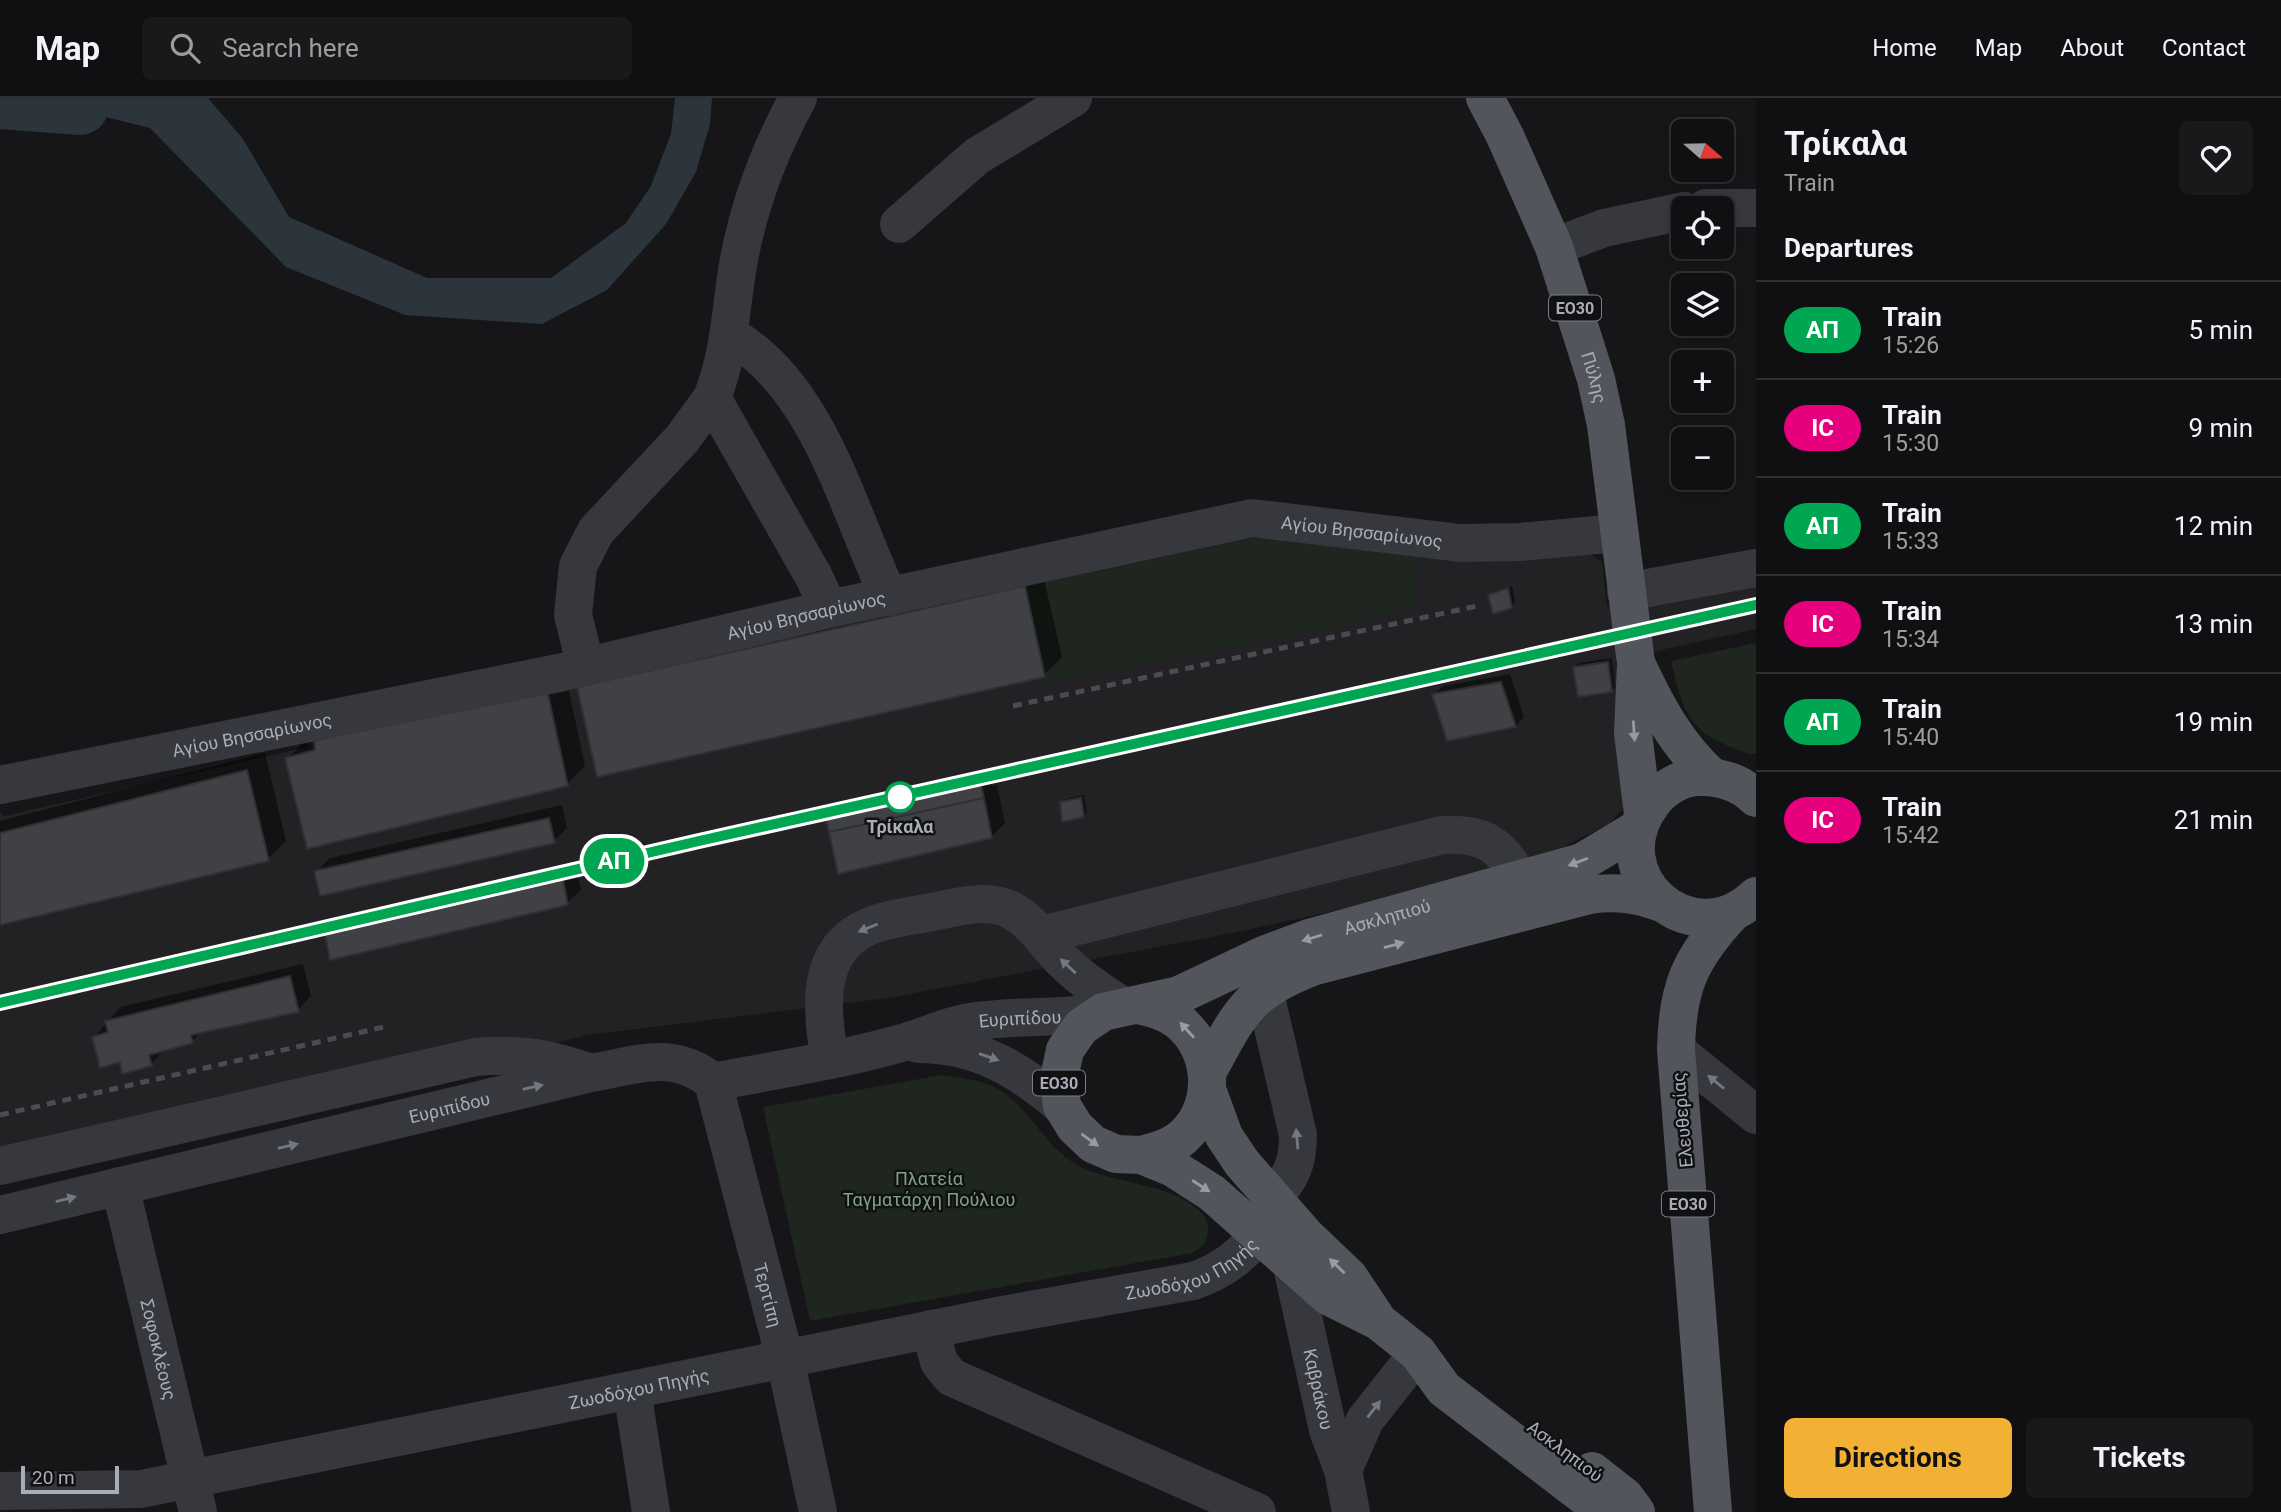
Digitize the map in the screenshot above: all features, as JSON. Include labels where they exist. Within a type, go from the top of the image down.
[{"type":"main road","name":"Πύλης","points":[[1485,98],[1506,136],[1554,247],[1601,402],[1626,592]]},
{"type":"main road","name":"Ελευθερίας","points":[[1626,592],[1636,663],[1633,733],[1640,821],[1635,849],[1639,870],[1648,889],[1679,913],[1715,917],[1744,904]]},
{"type":"main road","name":"Ελευθερίας","points":[[1636,663],[1672,733],[1689,755],[1739,785]]},
{"type":"main road","name":"Ελευθερίας","points":[[1640,821],[1656,797],[1672,785],[1691,778],[1739,785]]},
{"type":"main road","name":"Ασκληπιού","points":[[1640,821],[1582,862],[1309,938],[1266,954],[1179,995],[1121,1008],[1081,1027],[1065,1050],[1059,1078],[1062,1105],[1074,1127],[1093,1144],[1116,1154],[1141,1155],[1164,1149],[1185,1135],[1200,1115],[1208,1082],[1232,1025],[1249,1001],[1264,989],[1315,966],[1588,895],[1613,892],[1635,894],[1664,904]]},
{"type":"main road","name":"Ελευθερίας","points":[[1713,1512],[1676,1050],[1681,992],[1692,963],[1707,940],[1744,904]]},
{"type":"main road","name":"Ασκληπιού","points":[[1121,1008],[1158,1010],[1177,1019],[1192,1034],[1202,1052],[1224,1136],[1291,1262],[1328,1296],[1378,1321],[1418,1353],[1460,1371],[1625,1496],[1636,1512]]},
{"type":"main road","name":"Ασκληπιού","points":[[1141,1155],[1173,1168],[1212,1194],[1266,1216],[1349,1277],[1378,1321]]},
{"type":"main road","name":"Ασκληπιού","points":[[1418,1353],[1444,1389],[1605,1512]]},
{"type":"street","points":[[586,667],[573,615],[578,566],[596,531],[682,439],[712,398],[731,336],[737,270],[757,185],[798,98]]},
{"type":"street","points":[[900,224],[977,156],[1073,98]]},
{"type":"street","points":[[1734,208],[1756,208]]},
{"type":"street","points":[[1554,247],[1604,228],[1671,214]]},
{"type":"street","points":[[731,336],[749,346],[777,372],[800,404],[839,478],[889,597]]},
{"type":"street","points":[[712,398],[829,609]]},
{"type":"street","name":"Αγίου Βησσαρίωνος","points":[[0,785],[586,667],[829,609],[1252,518],[1460,543],[1520,542],[1618,533]]},
{"type":"street","points":[[1626,592],[1756,568]]},
{"type":"street","points":[[1042,935],[1442,835],[1460,834],[1492,844],[1508,858],[1520,880]]},
{"type":"street","points":[[830,1060],[823,1023],[823,996],[829,969],[839,948],[854,934],[872,925],[967,905],[1007,909],[1042,935],[1062,960],[1121,1008]]},
{"type":"street","name":"Ζωοδόχου Πηγής","points":[[0,1491],[129,1491],[194,1496],[632,1390],[930,1329],[1193,1282],[1220,1272],[1243,1254],[1293,1172],[1298,1156],[1298,1135],[1264,989]]},
{"type":"street","name":"Ευριπίδου","points":[[0,1215],[591,1073],[659,1060],[679,1062],[699,1070],[713,1082],[830,1060],[898,1044],[966,1023],[1012,1017],[1068,1018],[1121,1008]]},
{"type":"street","name":"Ευριπίδου","points":[[898,1044],[938,1044],[999,1060],[1026,1076],[1062,1105]]},
{"type":"street","points":[[1676,1050],[1756,1115]]},
{"type":"street","points":[[0,1166],[475,1057],[512,1054],[547,1058],[591,1073]]},
{"type":"street","name":"Τερτίπη","points":[[713,1082],[785,1359],[818,1512]]},
{"type":"street","name":"Σοφοκλέους","points":[[120,1186],[194,1496]]},
{"type":"street","name":"Καβράκου","points":[[1291,1262],[1328,1430],[1343,1469],[1351,1512]]},
{"type":"street","points":[[930,1329],[939,1362],[951,1377],[1257,1512]]},
{"type":"street","points":[[1343,1469],[1364,1420],[1418,1353]]},
{"type":"street","points":[[632,1390],[651,1512]]},
{"type":"shaded area","points":[[78,98],[208,98],[243,139],[289,217],[427,278],[551,278],[626,223],[651,186],[671,134],[675,98],[712,98],[710,124],[696,172],[666,224],[607,290],[542,324],[405,315],[286,267],[150,128],[90,113],[80,106]]},
{"type":"shaded area","points":[[1279,529],[1579,547],[1602,562],[1607,606],[1756,578],[1756,629],[1616,660],[1627,803],[1610,823],[1556,851],[1438,888],[1232,933],[888,998],[588,1035],[0,1181],[0,813],[4,816],[308,747],[307,737]]},
{"type":"green space","points":[[1272,535],[1419,551],[1417,606],[1330,628],[1046,683],[1025,587]]},
{"type":"green space","points":[[1756,643],[1756,753],[1749,754],[1714,739],[1694,722],[1681,698],[1671,661]]},
{"type":"green space","name":"Πλατεία Ταγματάρχη Πούλιου","points":[[942,1075],[982,1082],[1007,1095],[1057,1149],[1081,1167],[1164,1191],[1193,1205],[1208,1224],[1203,1246],[1192,1253],[810,1321],[763,1107]]},
{"type":"building","points":[[1025,586],[1045,677],[597,777],[577,687]]},
{"type":"building","points":[[1508,588],[1512,608],[1493,614],[1488,595]]},
{"type":"building","points":[[1608,662],[1612,692],[1578,697],[1573,667]]},
{"type":"building","points":[[1501,682],[1516,727],[1447,741],[1432,694]]},
{"type":"building","points":[[546,685],[568,786],[307,849],[285,758],[315,750],[314,741]]},
{"type":"building","points":[[247,770],[269,861],[0,925],[0,833]]},
{"type":"building","points":[[981,784],[984,798],[829,832],[826,819]]},
{"type":"building","points":[[984,798],[992,838],[838,874],[829,832]]},
{"type":"building","points":[[1081,798],[1084,817],[1062,822],[1060,802]]},
{"type":"building","points":[[549,818],[555,843],[320,896],[314,871]]},
{"type":"building","points":[[563,880],[568,905],[330,960],[325,935]]},
{"type":"building","points":[[290,976],[299,1012],[191,1035],[193,1043],[149,1055],[152,1066],[122,1074],[120,1062],[100,1068],[92,1037],[108,1032],[105,1021]]},
{"type":"waterway","points":[[0,100],[80,106]]},
{"type":"railway","points":[[0,1003],[699,841],[1756,605]]},
{"type":"railway","points":[[1013,706],[1477,606]]},
{"type":"railway","points":[[0,1115],[388,1026]]},
{"type":"train","name":"ΑΠ","points":[[0,1003],[699,841],[1756,605]]},
{"type":"place","name":"Τρίκαλα","points":[[900,797]]}]
